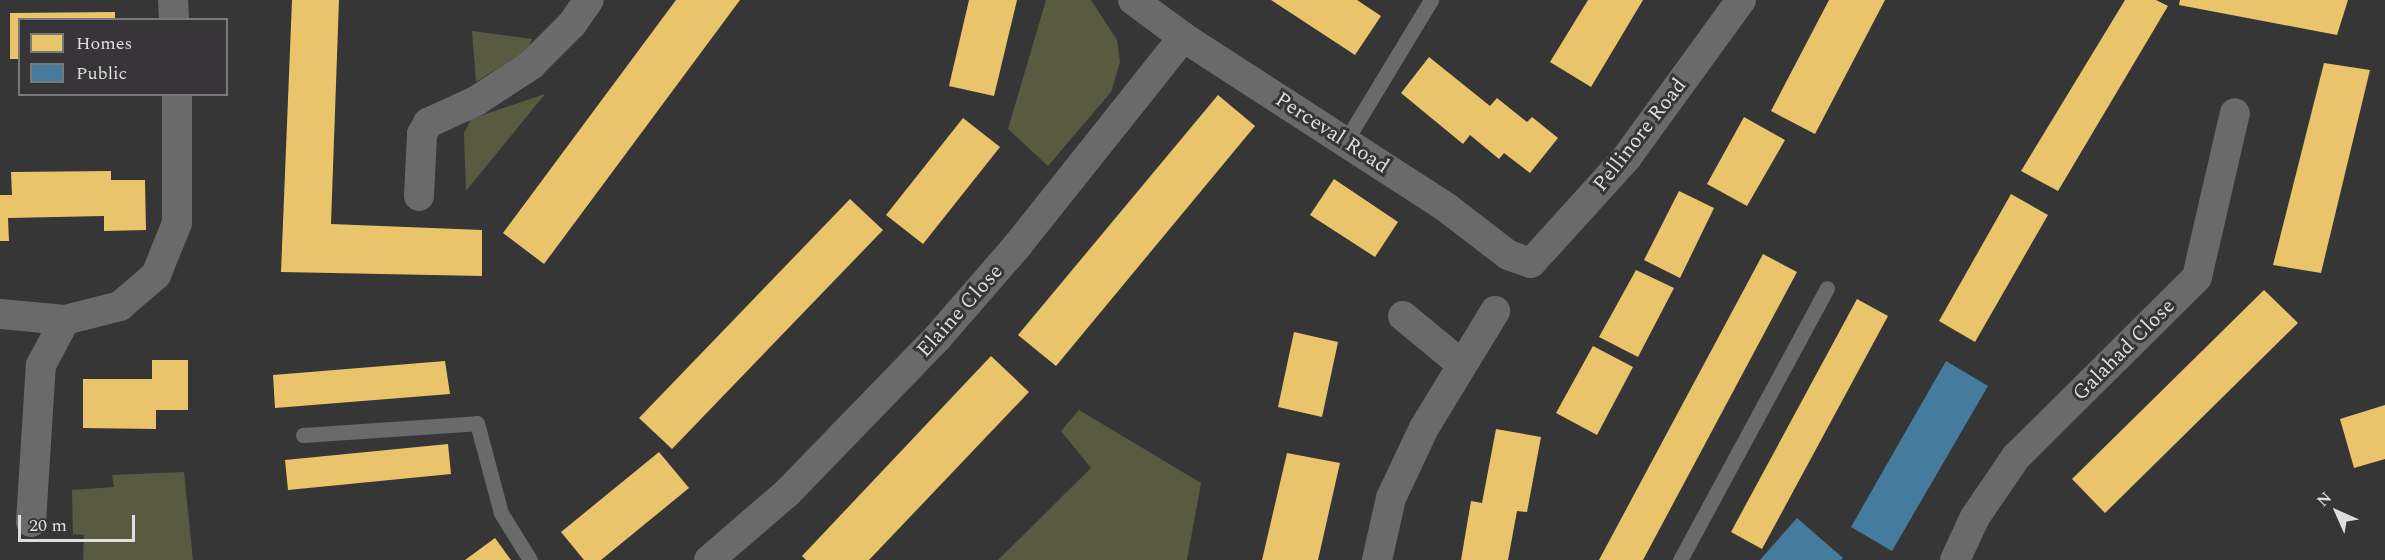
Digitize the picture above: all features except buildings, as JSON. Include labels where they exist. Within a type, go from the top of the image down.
[{"type":"street","points":[[173,0],[174,18]]},
{"type":"street","points":[[419,196],[422,135],[429,123],[476,102],[531,65],[589,0]]},
{"type":"street","name":"Perceval Road","points":[[1133,0],[1183,37],[1447,208],[1508,255],[1532,263]]},
{"type":"street","name":"Pellinore Road","points":[[1532,263],[1627,157],[1741,0]]},
{"type":"street","name":"Elaine Close","points":[[709,560],[787,493],[938,338],[1183,37]]},
{"type":"street","points":[[0,314],[65,320],[120,306],[156,275],[177,223],[177,96]]},
{"type":"street","name":"Galahad Close","points":[[1955,560],[1975,517],[2016,457],[2196,277],[2235,113]]},
{"type":"street","points":[[1377,560],[1391,498],[1461,364],[1495,311]]},
{"type":"street","points":[[1403,316],[1461,364]]},
{"type":"street","points":[[31,522],[41,365],[65,320]]},
{"type":"lane","points":[[1345,142],[1431,0]]},
{"type":"lane","points":[[1680,560],[1827,288]]},
{"type":"lane","points":[[303,435],[477,423],[501,513],[530,560]]},
{"type":"green space","points":[[1046,0],[1091,0],[1117,40],[1120,62],[1111,92],[1048,166],[1008,129]]},
{"type":"green space","points":[[472,31],[532,39],[527,50],[476,82]]},
{"type":"green space","points":[[545,94],[466,191],[464,133],[471,119]]},
{"type":"green space","points":[[1079,410],[1201,483],[1187,560],[998,560],[1091,468],[1061,431]]},
{"type":"green space","points":[[184,472],[193,560],[83,560],[84,535],[73,534],[72,490],[114,487],[112,475]]}]
